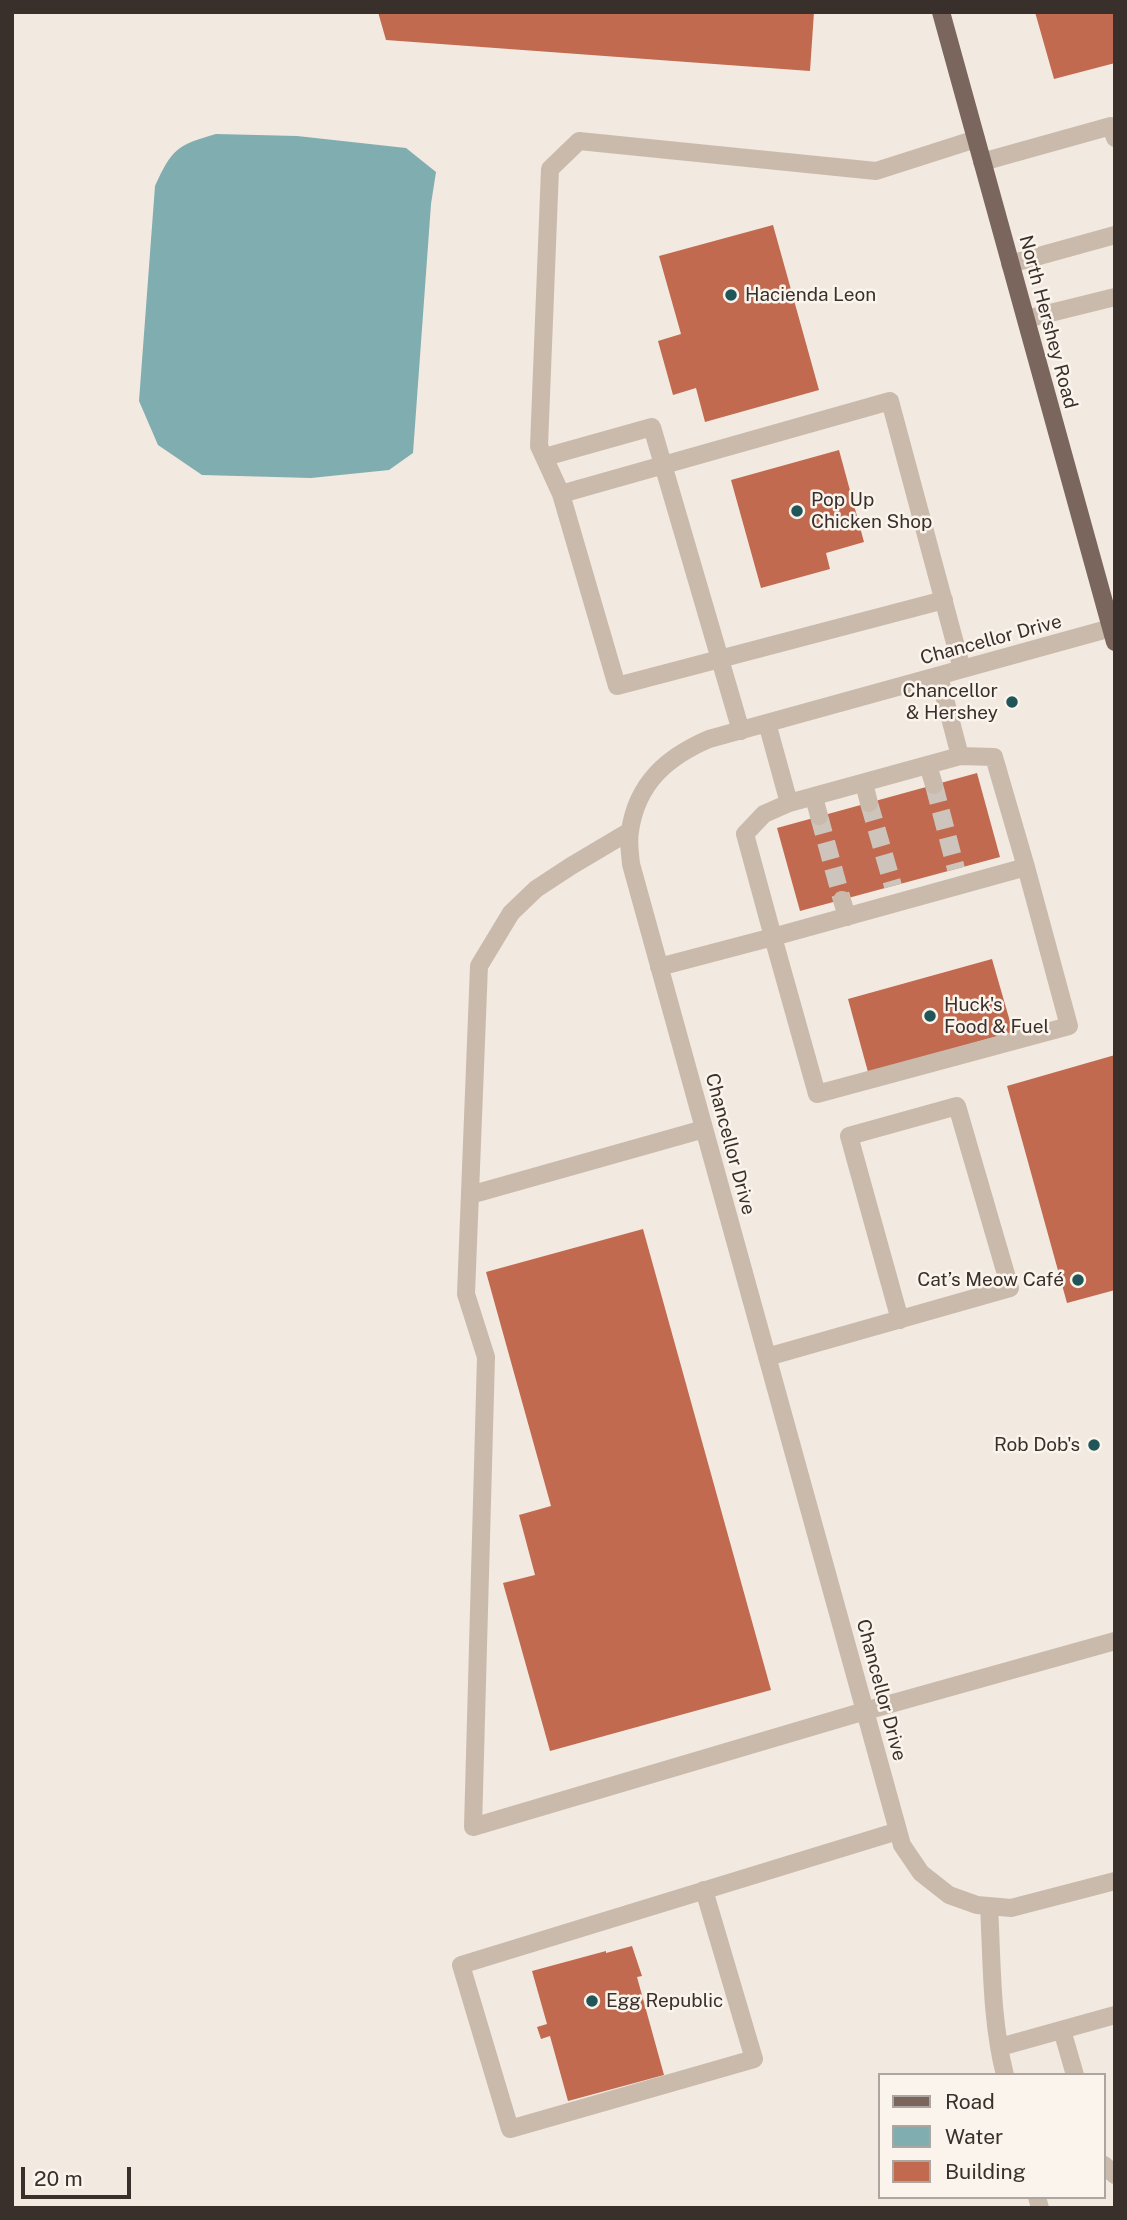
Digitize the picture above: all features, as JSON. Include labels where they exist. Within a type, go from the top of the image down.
[{"type":"main road","name":"North Hershey Road","points":[[941,12],[1113,633]]},
{"type":"street","points":[[982,162],[1111,126],[1115,138]]},
{"type":"street","points":[[944,600],[617,686],[561,494],[539,446],[550,169],[579,141],[876,171],[976,139]]},
{"type":"street","points":[[1010,264],[1115,234]]},
{"type":"street","points":[[1026,319],[1115,297]]},
{"type":"street","points":[[561,494],[890,401],[962,669]]},
{"type":"street","points":[[545,457],[652,427],[741,731]]},
{"type":"street","name":"Chancellor Drive","points":[[1113,633],[962,669],[709,739],[681,751],[655,773],[639,799],[629,831],[631,864],[902,1845],[921,1874],[949,1895],[977,1905],[1011,1908],[1115,1881]]},
{"type":"street","points":[[939,676],[960,756]]},
{"type":"street","points":[[766,723],[789,803]]},
{"type":"street","points":[[960,756],[994,757],[1069,1026],[817,1094],[745,834],[764,814],[789,803],[960,756]]},
{"type":"street","points":[[928,765],[934,785]]},
{"type":"street","points":[[864,783],[869,803]]},
{"type":"street","points":[[814,797],[820,816]]},
{"type":"street","points":[[629,831],[536,890],[511,913],[479,966],[466,1294],[486,1357],[473,1827],[865,1711],[1115,1642]]},
{"type":"street","points":[[659,967],[772,937],[844,909],[895,894],[958,877],[1026,867]]},
{"type":"street","points":[[767,1357],[900,1320],[1010,1289],[957,1106],[849,1136],[900,1320]]},
{"type":"street","points":[[470,1195],[704,1129]]},
{"type":"street","points":[[704,1891],[754,2059],[510,2129],[461,1965],[898,1831]]},
{"type":"street","points":[[989,1906],[993,1979],[1005,2073]]},
{"type":"street","points":[[1000,2047],[1115,2015]]},
{"type":"street","points":[[1062,2030],[1074,2073]]},
{"type":"water","points":[[216,134],[297,136],[406,148],[436,172],[431,204],[413,453],[389,470],[311,478],[202,475],[158,445],[139,401],[155,186],[177,150]]},
{"type":"building","points":[[378,12],[814,12],[810,71],[386,40]]},
{"type":"building","points":[[1035,12],[1115,12],[1115,63],[1054,79]]},
{"type":"building","name":"Hacienda Leon","points":[[773,225],[819,390],[705,422],[696,388],[673,395],[658,341],[681,334],[659,256]]},
{"type":"building","name":"Pop Up Chicken Shop","points":[[839,450],[864,542],[826,553],[830,569],[761,588],[731,480]]},
{"type":"building","points":[[977,773],[1000,857],[800,911],[777,828]]},
{"type":"building","name":"Huck's Food & Fuel","points":[[992,959],[1013,1032],[868,1072],[848,999]]},
{"type":"building","points":[[1115,1055],[1115,1290],[1067,1303],[1007,1086]]},
{"type":"building","points":[[643,1229],[771,1690],[550,1751],[503,1583],[535,1575],[519,1515],[551,1506],[486,1272]]},
{"type":"building","name":"Egg Republic","points":[[632,1946],[642,1976],[637,1977],[664,2075],[568,2101],[550,2036],[541,2039],[537,2027],[547,2024],[532,1971]]},
{"type":"tunnel","points":[[934,785],[956,869]]},
{"type":"tunnel","points":[[869,803],[893,886]]},
{"type":"tunnel","points":[[819,816],[842,900]]},
{"type":"place","name":"Hacienda Leon","points":[[731,295]]},
{"type":"place","name":"Pop Up Chicken Shop","points":[[797,511]]},
{"type":"place","name":"Chancellor & Hershey","points":[[1012,702]]},
{"type":"place","name":"Huck's Food & Fuel","points":[[930,1016]]},
{"type":"place","name":"Cat’s Meow Café","points":[[1078,1280]]},
{"type":"place","name":"Rob Dob's","points":[[1094,1445]]},
{"type":"place","name":"Egg Republic","points":[[592,2001]]}]
